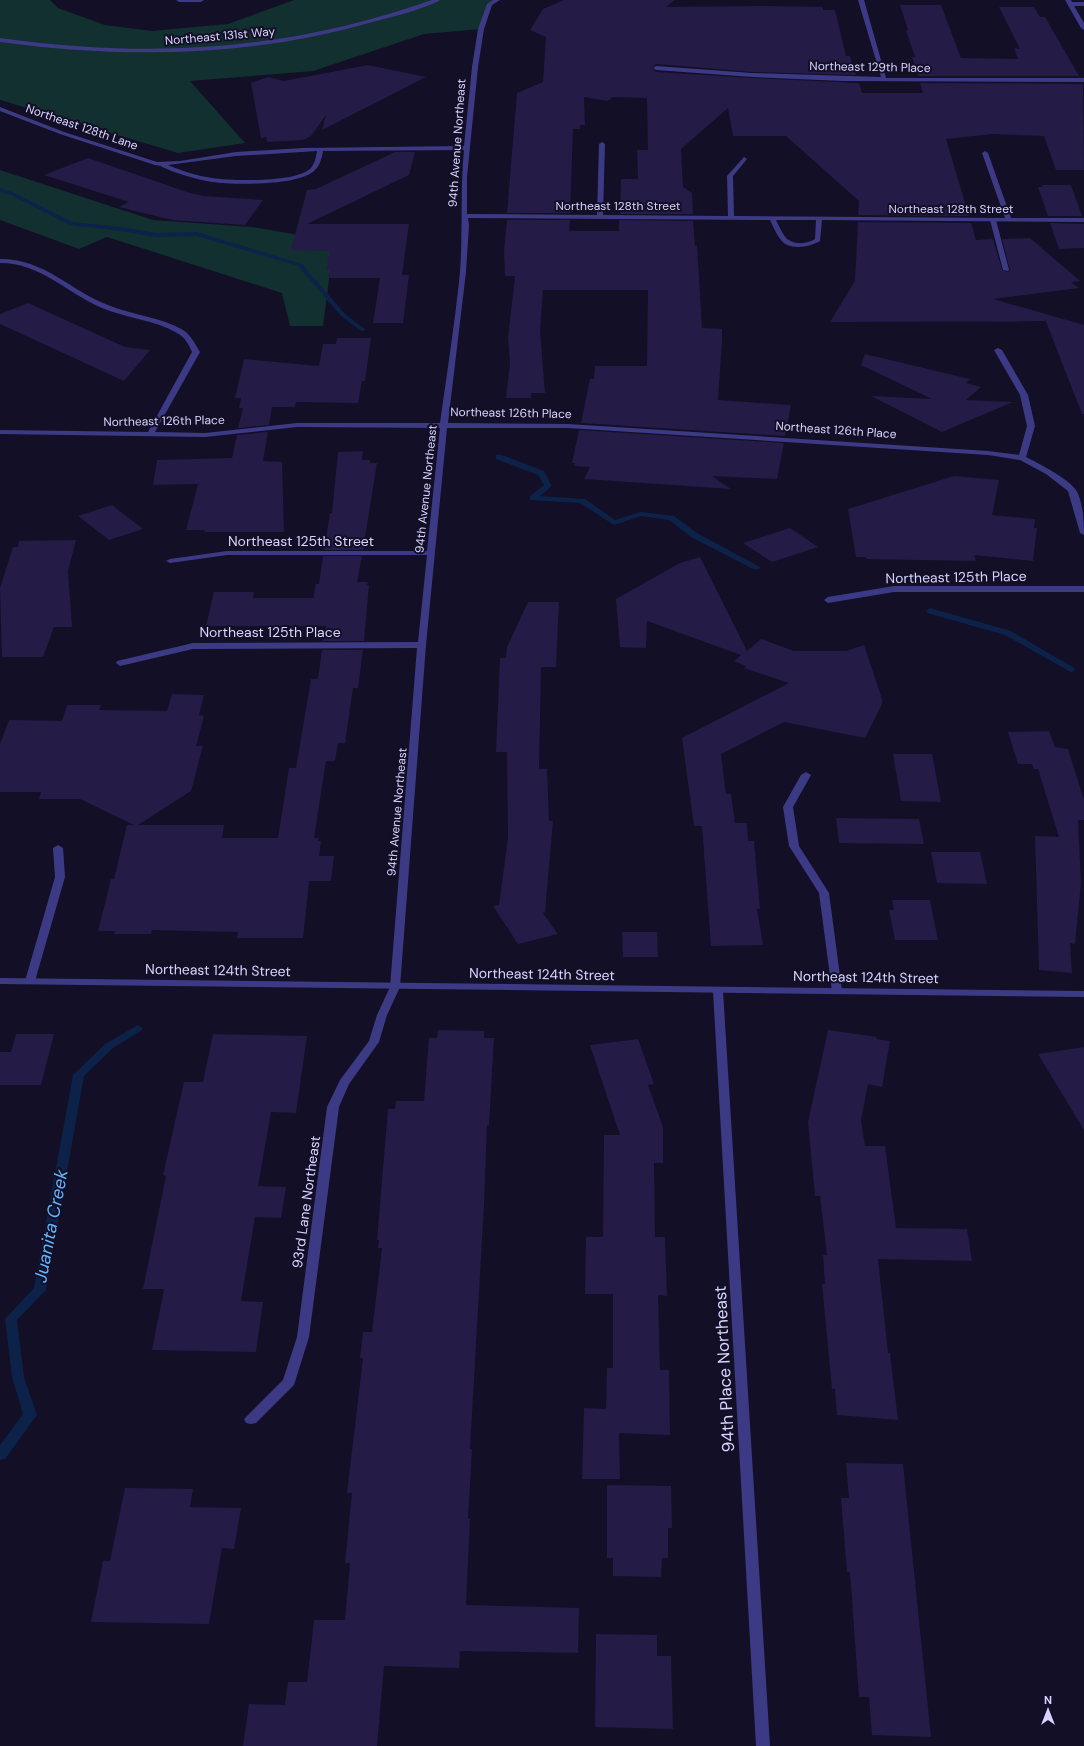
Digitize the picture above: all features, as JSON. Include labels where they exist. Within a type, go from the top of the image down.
[{"type":"street","points":[[180,0],[201,0]]},
{"type":"street","name":"Northeast 131st Way","points":[[0,40],[35,46],[112,51],[158,51],[232,47],[281,41],[342,29],[438,0]]},
{"type":"street","name":"94th Avenue Northeast","points":[[395,986],[422,645],[444,425],[463,272],[466,225],[464,216],[464,177],[474,67],[481,29],[490,4],[497,0]]},
{"type":"street","points":[[861,0],[884,79]]},
{"type":"street","points":[[1069,2],[1084,4]]},
{"type":"street","points":[[1069,2],[1084,28]]},
{"type":"street","name":"Northeast 129th Place","points":[[656,68],[752,75],[884,79],[1084,80]]},
{"type":"street","name":"Northeast 128th Lane","points":[[0,109],[62,133],[212,180],[263,182],[294,178],[311,171],[318,161],[320,150]]},
{"type":"street","points":[[600,217],[602,144]]},
{"type":"street","name":"Northeast 128th Lane","points":[[157,164],[174,164],[219,156],[241,154],[386,146],[467,148]]},
{"type":"street","points":[[985,153],[1009,220]]},
{"type":"street","points":[[731,218],[730,176],[744,159]]},
{"type":"street","name":"Northeast 128th Street","points":[[464,216],[1084,220]]},
{"type":"street","points":[[772,218],[784,240],[798,245],[810,244],[818,240],[819,219]]},
{"type":"street","points":[[992,220],[1006,270]]},
{"type":"street","points":[[0,261],[21,263],[40,269],[103,306],[134,317],[162,324],[181,332],[191,343],[196,352],[150,435]]},
{"type":"street","points":[[998,350],[1024,395],[1031,426],[1022,458]]},
{"type":"street","name":"Northeast 126th Place","points":[[0,432],[205,435],[297,425],[568,426],[651,430],[988,453],[1022,458],[1049,472],[1072,490],[1084,533]]},
{"type":"street","name":"Northeast 125th Street","points":[[170,561],[227,553],[432,553]]},
{"type":"street","name":"Northeast 125th Place","points":[[828,600],[894,589],[1084,589]]},
{"type":"street","name":"Northeast 125th Place","points":[[120,663],[193,646],[422,645]]},
{"type":"street","points":[[806,775],[788,807],[794,846],[824,894],[837,990]]},
{"type":"street","points":[[30,981],[60,877],[58,848]]},
{"type":"street","name":"Northeast 124th Street","points":[[0,981],[1084,994]]},
{"type":"street","name":"93rd Lane Northeast","points":[[251,1419],[289,1382],[303,1337],[334,1107],[344,1083],[374,1042],[382,1015],[395,986]]},
{"type":"street","name":"94th Place Northeast","points":[[718,990],[763,1746]]},
{"type":"green space","points":[[0,0],[50,0],[58,8],[105,25],[152,31],[228,24],[294,0],[497,0],[490,4],[481,29],[424,34],[313,71],[190,81],[245,143],[178,153],[0,100]]},
{"type":"green space","points":[[0,170],[153,220],[252,227],[334,241],[323,326],[290,326],[282,293],[107,237],[79,249],[0,220]]},
{"type":"building","points":[[564,0],[675,0],[666,7],[823,7],[823,10],[835,10],[846,56],[850,56],[856,75],[752,72],[656,64],[652,68],[656,72],[859,83],[862,93],[923,93],[920,83],[1083,84],[1084,170],[1056,170],[1044,136],[992,134],[946,139],[969,216],[858,215],[859,201],[786,136],[733,136],[728,108],[681,149],[683,187],[692,193],[693,214],[620,214],[621,179],[638,179],[637,150],[648,150],[647,98],[613,97],[607,101],[584,97],[585,125],[580,125],[580,129],[573,129],[570,213],[507,213],[517,93],[543,82],[546,37],[530,30],[543,9]]},
{"type":"building","points":[[900,5],[941,5],[961,58],[1018,59],[1014,48],[1020,49],[999,7],[1034,7],[1040,17],[1045,17],[1079,76],[918,76],[912,57],[915,57]]},
{"type":"building","points":[[368,65],[426,77],[322,130],[326,115],[311,136],[303,140],[267,142],[266,137],[261,138],[251,83],[268,77],[284,81]]},
{"type":"building","points":[[395,152],[415,152],[409,175],[307,224],[409,224],[402,275],[409,275],[403,323],[373,323],[380,278],[329,278],[330,270],[326,270],[330,251],[291,250],[307,190],[316,189]]},
{"type":"building","points":[[88,158],[190,193],[204,196],[263,200],[245,225],[172,220],[119,207],[129,202],[44,175]]},
{"type":"building","points":[[1042,185],[1071,185],[1082,216],[1048,216],[1038,187],[1043,187]]},
{"type":"building","points":[[507,220],[570,220],[569,231],[619,231],[619,220],[693,221],[695,246],[697,245],[702,328],[722,329],[718,400],[791,405],[785,436],[581,423],[590,379],[594,379],[595,366],[647,366],[648,290],[543,290],[540,331],[545,393],[531,393],[531,398],[506,398],[510,363],[508,338],[515,276],[505,276],[504,251]]},
{"type":"building","points":[[858,222],[971,223],[976,240],[993,239],[1002,270],[1008,272],[1010,270],[1002,239],[1030,238],[1080,281],[1071,282],[1079,288],[993,299],[1084,325],[1084,414],[1082,414],[1045,319],[1045,321],[830,322],[855,281]]},
{"type":"building","points":[[1050,223],[1084,224],[1084,248],[1059,249]]},
{"type":"building","points":[[28,303],[125,347],[150,350],[124,381],[0,324],[0,314]]},
{"type":"building","points":[[337,338],[371,338],[365,381],[362,381],[358,403],[296,402],[295,407],[272,407],[269,425],[238,428],[243,408],[239,408],[241,398],[235,398],[244,359],[319,366],[323,344],[336,344]]},
{"type":"building","points":[[865,354],[970,379],[966,383],[981,387],[966,400],[1013,402],[942,432],[871,396],[932,399],[861,365]]},
{"type":"building","points":[[579,430],[784,443],[777,479],[712,476],[731,489],[584,479],[590,467],[574,466],[575,463],[572,463]]},
{"type":"building","points":[[268,432],[263,461],[282,462],[284,532],[204,532],[205,530],[186,530],[198,484],[153,485],[157,460],[232,458],[237,435]]},
{"type":"building","points":[[363,451],[362,460],[370,460],[370,463],[377,463],[363,550],[324,550],[330,513],[332,513],[338,452]]},
{"type":"building","points":[[954,476],[999,480],[992,515],[1035,519],[1034,528],[1037,528],[1033,561],[974,555],[976,561],[867,559],[866,557],[856,557],[848,509]]},
{"type":"building","points":[[112,505],[143,529],[109,540],[78,516]]},
{"type":"building","points":[[790,528],[818,547],[772,562],[743,543]]},
{"type":"building","points":[[76,540],[68,571],[72,627],[54,627],[43,657],[2,657],[0,588],[13,547],[18,547],[19,541]]},
{"type":"building","points":[[323,556],[362,556],[357,582],[368,582],[367,585],[369,585],[364,641],[323,641],[326,626],[206,626],[214,592],[254,592],[253,598],[313,598],[316,584],[319,584]]},
{"type":"building","points":[[700,557],[747,651],[761,639],[794,651],[846,651],[864,645],[882,699],[882,704],[865,738],[784,722],[721,754],[726,794],[731,794],[735,823],[747,823],[748,841],[754,841],[760,909],[757,909],[763,945],[711,946],[702,826],[694,826],[682,738],[789,683],[744,668],[746,666],[734,661],[741,655],[647,621],[646,648],[620,647],[616,599],[680,563]]},
{"type":"building","points":[[528,602],[559,602],[556,667],[541,667],[539,769],[547,769],[549,821],[553,821],[545,912],[543,913],[558,934],[518,944],[493,906],[499,905],[508,838],[507,752],[496,752],[500,658],[506,658],[507,647]]},
{"type":"building","points":[[322,650],[363,650],[358,688],[353,688],[345,743],[338,743],[335,761],[326,761],[314,838],[319,838],[318,841],[321,841],[319,856],[334,856],[331,881],[309,881],[303,938],[237,938],[238,932],[152,930],[151,934],[114,934],[115,931],[98,931],[111,879],[114,879],[127,825],[134,825],[80,799],[39,799],[41,792],[0,792],[0,744],[9,720],[62,721],[67,705],[101,705],[99,710],[167,711],[172,694],[204,695],[199,715],[204,716],[196,746],[203,746],[191,791],[138,825],[224,825],[222,838],[278,838],[289,768],[296,768],[311,679],[318,679]]},
{"type":"building","points":[[1049,731],[1055,747],[1068,749],[1084,800],[1084,820],[1078,820],[1081,883],[1075,944],[1070,943],[1072,973],[1039,970],[1035,836],[1059,837],[1038,769],[1034,769],[1032,764],[1018,764],[1008,732]]},
{"type":"building","points":[[893,754],[932,754],[941,802],[901,801]]},
{"type":"building","points":[[836,818],[919,819],[924,844],[839,843]]},
{"type":"building","points":[[931,852],[980,852],[987,884],[937,883]]},
{"type":"building","points":[[892,900],[930,900],[938,940],[895,940],[889,910],[894,910]]},
{"type":"building","points":[[622,932],[657,932],[658,957],[623,957]]},
{"type":"building","points":[[438,1030],[484,1031],[484,1038],[494,1038],[489,1125],[487,1125],[470,1449],[472,1449],[468,1519],[470,1519],[466,1605],[579,1608],[578,1653],[460,1651],[459,1668],[384,1666],[377,1746],[243,1746],[249,1704],[285,1705],[288,1682],[307,1682],[314,1620],[345,1620],[350,1563],[345,1563],[352,1493],[347,1493],[363,1358],[360,1358],[363,1332],[372,1332],[382,1248],[378,1248],[379,1240],[377,1240],[388,1109],[395,1109],[396,1101],[424,1101],[429,1038],[437,1038]]},
{"type":"building","points":[[828,1030],[877,1037],[876,1039],[890,1041],[882,1087],[868,1084],[861,1120],[865,1146],[885,1146],[896,1228],[967,1229],[972,1261],[878,1259],[888,1353],[890,1353],[898,1420],[837,1415],[835,1389],[832,1389],[822,1284],[825,1284],[823,1255],[827,1255],[820,1196],[815,1196],[808,1122]]},
{"type":"building","points":[[16,1034],[54,1034],[41,1085],[0,1085],[0,1052],[11,1052]]},
{"type":"building","points":[[213,1034],[307,1036],[296,1113],[271,1112],[258,1186],[286,1187],[281,1218],[255,1217],[241,1301],[263,1302],[256,1352],[152,1350],[164,1289],[143,1289],[166,1176],[163,1175],[184,1082],[203,1082]]},
{"type":"building","points":[[638,1039],[654,1084],[648,1085],[663,1127],[663,1163],[654,1163],[655,1237],[665,1237],[667,1296],[658,1295],[660,1370],[669,1370],[670,1435],[619,1433],[620,1479],[582,1479],[584,1408],[606,1409],[607,1368],[613,1368],[613,1294],[585,1294],[586,1237],[603,1237],[604,1135],[620,1135],[590,1045]]},
{"type":"building","points":[[1084,1047],[1084,1130],[1038,1054]]},
{"type":"building","points":[[846,1463],[903,1464],[931,1737],[872,1735],[869,1697],[859,1697],[850,1572],[847,1572],[841,1498],[849,1498]]},
{"type":"building","points":[[607,1485],[671,1486],[672,1528],[668,1528],[668,1558],[662,1558],[661,1577],[613,1576],[613,1558],[607,1558]]},
{"type":"building","points":[[125,1488],[193,1489],[190,1507],[241,1508],[234,1549],[222,1548],[209,1624],[91,1622],[103,1561],[110,1561]]},
{"type":"building","points":[[596,1634],[657,1635],[657,1656],[671,1656],[673,1729],[595,1727]]},
{"type":"waterway","points":[[0,190],[13,194],[72,224],[121,229],[156,235],[197,234],[300,265],[343,315],[363,330]]},
{"type":"waterway","points":[[499,457],[541,473],[548,486],[533,498],[582,501],[614,523],[640,514],[671,518],[694,535],[756,567]]},
{"type":"waterway","points":[[930,611],[1008,633],[1072,669]]},
{"type":"waterway","name":"Juanita Creek","points":[[0,1455],[30,1415],[18,1377],[11,1319],[40,1290],[79,1075],[109,1046],[138,1028]]}]
